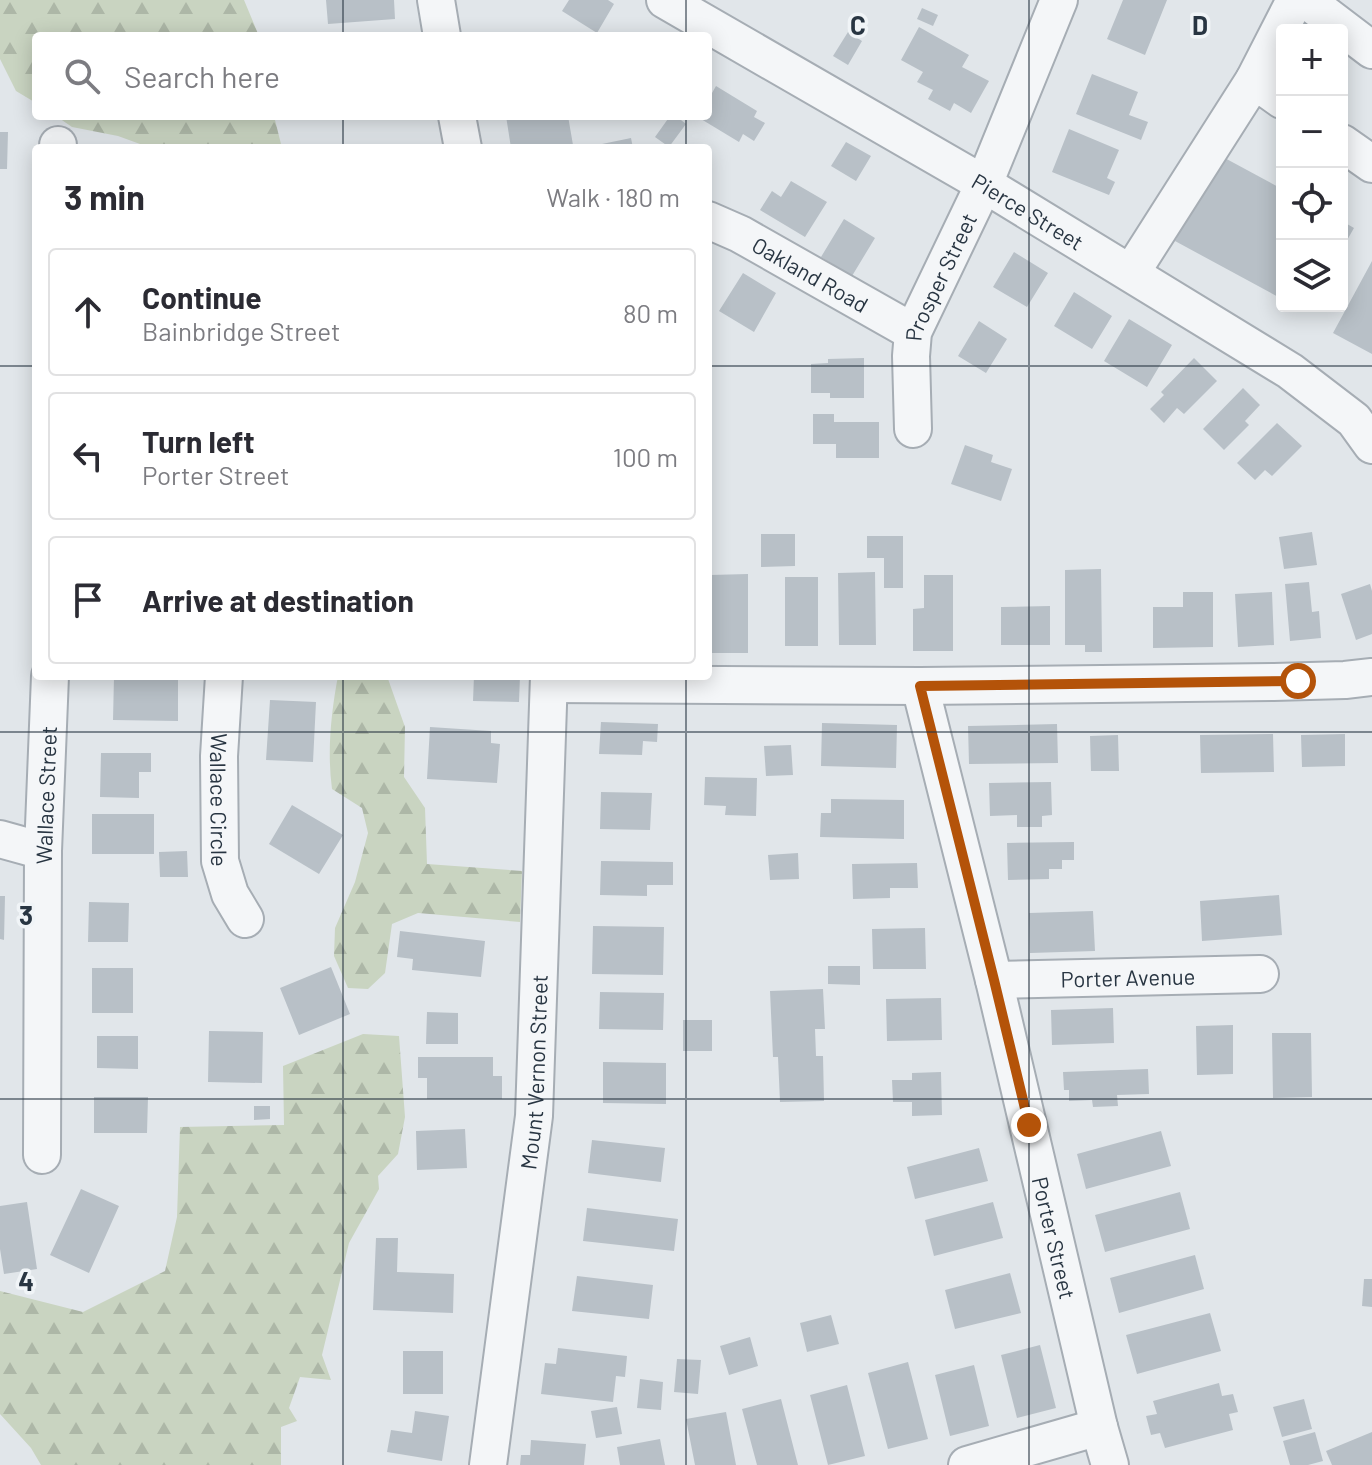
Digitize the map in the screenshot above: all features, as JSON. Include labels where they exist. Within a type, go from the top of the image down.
[{"type":"street","points":[[436,0],[441,32]]},
{"type":"street","name":"Pierce Street","points":[[665,0],[984,184],[1290,371],[1354,420],[1372,445]]},
{"type":"street","name":"Prosper Street","points":[[913,429],[913,332],[984,184],[1059,0]]},
{"type":"street","points":[[1131,273],[1268,90],[1295,0]]},
{"type":"street","points":[[1306,0],[1372,50]]},
{"type":"street","points":[[458,120],[462,144]]},
{"type":"street","points":[[1348,147],[1372,164]]},
{"type":"street","name":"Oakland Road","points":[[712,222],[740,234],[913,332]]},
{"type":"street","points":[[550,680],[920,686],[1288,682],[1372,677]]},
{"type":"street","name":"Wallace Street","points":[[42,1155],[43,851],[50,680]]},
{"type":"street","name":"Wallace Circle","points":[[224,680],[219,756],[220,861],[230,894],[245,919]]},
{"type":"street","name":"Mount Vernon Street","points":[[488,1465],[534,1116],[550,680]]},
{"type":"street","name":"Porter Street","points":[[920,686],[1110,1465]]},
{"type":"street","points":[[0,839],[43,851]]},
{"type":"street","name":"Porter Avenue","points":[[994,980],[1260,974]]},
{"type":"street","points":[[967,1465],[1099,1427]]},
{"type":"green space","points":[[0,0],[244,0],[257,32],[32,32],[32,101],[16,91],[0,59]]},
{"type":"green space","points":[[62,120],[275,120],[281,144],[140,144],[118,136],[72,127]]},
{"type":"green space","points":[[337,680],[388,680],[405,727],[404,777],[425,808],[427,864],[522,871],[520,922],[418,913],[392,924],[385,973],[368,989],[348,988],[334,956],[335,928],[355,882],[368,833],[362,808],[332,789],[330,732]]},
{"type":"green space","points":[[363,1034],[399,1036],[405,1117],[398,1154],[378,1176],[379,1189],[349,1243],[322,1355],[331,1380],[300,1377],[289,1408],[297,1421],[281,1427],[281,1465],[41,1465],[31,1448],[0,1414],[0,1291],[83,1312],[165,1271],[177,1217],[180,1127],[284,1125],[283,1066]]},
{"type":"building","points":[[326,0],[394,0],[395,19],[328,24]]},
{"type":"building","points":[[569,0],[608,0],[614,4],[598,32],[562,11]]},
{"type":"building","points":[[1123,0],[1167,0],[1145,55],[1107,39]]},
{"type":"building","points":[[922,8],[938,15],[933,26],[917,19]]},
{"type":"building","points":[[919,27],[969,55],[962,67],[989,81],[971,113],[954,103],[950,111],[928,99],[933,90],[917,82],[923,72],[901,60]]},
{"type":"building","points":[[848,32],[862,41],[848,65],[833,56]]},
{"type":"building","points":[[1092,74],[1138,92],[1129,115],[1148,122],[1141,140],[1076,114]]},
{"type":"building","points":[[716,86],[757,111],[754,117],[765,123],[754,141],[743,134],[739,142],[703,120],[712,120],[712,93]]},
{"type":"building","points":[[507,120],[569,120],[573,144],[510,144]]},
{"type":"building","points":[[667,120],[681,120],[686,124],[671,144],[665,144],[655,137]]},
{"type":"building","points":[[1069,129],[1119,150],[1107,178],[1115,182],[1109,195],[1052,172]]},
{"type":"building","points":[[0,132],[8,132],[7,169],[0,169]]},
{"type":"building","points":[[631,138],[632,144],[602,144]]},
{"type":"building","points":[[846,142],[871,156],[856,181],[831,166]]},
{"type":"building","points":[[1221,156],[1276,186],[1276,296],[1175,241]]},
{"type":"building","points":[[791,181],[827,202],[805,237],[760,210],[772,191],[781,197]]},
{"type":"building","points":[[844,219],[875,238],[852,276],[821,257]]},
{"type":"building","points":[[1348,224],[1354,228],[1348,238]]},
{"type":"building","points":[[1014,252],[1048,273],[1027,307],[993,287]]},
{"type":"building","points":[[1372,261],[1372,354],[1333,333],[1344,312],[1348,312],[1348,305]]},
{"type":"building","points":[[743,273],[776,293],[754,332],[719,311]]},
{"type":"building","points":[[1074,292],[1112,316],[1092,349],[1054,326]]},
{"type":"building","points":[[1129,319],[1172,345],[1147,387],[1104,361]]},
{"type":"building","points":[[979,321],[1007,339],[986,373],[958,356]]},
{"type":"building","points":[[864,358],[864,398],[830,398],[830,393],[811,393],[811,364],[828,363],[828,359]]},
{"type":"building","points":[[1194,358],[1217,381],[1184,414],[1177,408],[1164,423],[1150,409],[1164,395],[1161,392]]},
{"type":"building","points":[[1243,388],[1260,405],[1245,421],[1249,425],[1224,450],[1203,429]]},
{"type":"building","points":[[813,414],[834,414],[834,422],[879,422],[879,458],[836,458],[836,444],[813,444]]},
{"type":"building","points":[[1277,423],[1302,446],[1272,476],[1265,470],[1255,480],[1237,463]]},
{"type":"building","points":[[965,445],[993,455],[991,462],[1012,469],[1001,501],[951,484]]},
{"type":"building","points":[[1312,532],[1317,565],[1284,569],[1279,537]]},
{"type":"building","points":[[761,534],[795,534],[795,566],[761,567]]},
{"type":"building","points":[[867,536],[903,536],[903,588],[884,588],[884,558],[867,558]]},
{"type":"building","points":[[1101,569],[1102,652],[1085,652],[1085,645],[1065,645],[1065,570]]},
{"type":"building","points":[[875,572],[876,645],[839,645],[838,573]]},
{"type":"building","points":[[748,574],[748,653],[712,653],[712,575]]},
{"type":"building","points":[[924,575],[953,575],[953,651],[913,651],[913,609],[924,608]]},
{"type":"building","points":[[785,577],[818,577],[818,646],[785,646]]},
{"type":"building","points":[[1309,582],[1312,612],[1319,611],[1321,638],[1290,641],[1285,584]]},
{"type":"building","points":[[1370,584],[1372,634],[1356,640],[1341,594]]},
{"type":"building","points":[[1183,592],[1213,592],[1213,647],[1153,648],[1153,607],[1183,607]]},
{"type":"building","points":[[1272,592],[1274,645],[1238,647],[1235,594]]},
{"type":"building","points":[[1050,606],[1050,645],[1001,645],[1001,607]]},
{"type":"building","points":[[114,680],[178,680],[178,721],[113,720]]},
{"type":"building","points":[[474,680],[520,680],[519,702],[473,701]]},
{"type":"building","points":[[270,700],[316,702],[313,762],[266,760]]},
{"type":"building","points":[[601,722],[658,724],[657,742],[643,741],[642,755],[599,754]]},
{"type":"building","points":[[822,723],[897,725],[896,768],[821,766]]},
{"type":"building","points":[[1057,724],[1058,763],[969,764],[968,726]]},
{"type":"building","points":[[430,727],[491,731],[491,743],[500,744],[497,783],[427,779]]},
{"type":"building","points":[[1273,734],[1274,772],[1201,773],[1200,735]]},
{"type":"building","points":[[1345,734],[1345,766],[1302,767],[1301,735]]},
{"type":"building","points":[[1118,735],[1119,771],[1091,771],[1090,736]]},
{"type":"building","points":[[791,745],[793,775],[766,776],[764,746]]},
{"type":"building","points":[[101,753],[151,753],[151,772],[139,772],[139,798],[100,797]]},
{"type":"building","points":[[705,777],[757,778],[756,816],[725,815],[726,806],[704,805]]},
{"type":"building","points":[[1051,782],[1052,815],[1042,816],[1042,827],[1017,827],[1017,815],[990,816],[989,783]]},
{"type":"building","points":[[601,792],[652,793],[650,830],[600,829]]},
{"type":"building","points":[[831,799],[904,800],[904,839],[820,837],[821,813],[831,813]]},
{"type":"building","points":[[292,805],[343,835],[319,874],[269,844]]},
{"type":"building","points":[[92,814],[154,814],[154,854],[92,854]]},
{"type":"building","points":[[1074,842],[1074,860],[1062,860],[1062,869],[1049,869],[1049,879],[1008,880],[1007,843]]},
{"type":"building","points":[[187,851],[188,877],[160,877],[159,852]]},
{"type":"building","points":[[798,853],[799,879],[770,880],[768,855]]},
{"type":"building","points":[[601,861],[673,862],[673,885],[647,885],[647,896],[600,895]]},
{"type":"building","points":[[917,863],[918,888],[890,888],[890,898],[853,899],[852,864]]},
{"type":"building","points":[[1279,895],[1282,935],[1202,941],[1200,901]]},
{"type":"building","points":[[0,896],[5,896],[4,940],[0,939]]},
{"type":"building","points":[[89,902],[129,903],[128,942],[88,942]]},
{"type":"building","points":[[1093,911],[1095,951],[1030,953],[1029,913]]},
{"type":"building","points":[[593,926],[664,927],[663,975],[592,974]]},
{"type":"building","points":[[925,928],[926,969],[873,969],[872,929]]},
{"type":"building","points":[[400,931],[485,941],[481,977],[412,970],[413,959],[397,957]]},
{"type":"building","points":[[828,966],[860,966],[860,985],[828,984]]},
{"type":"building","points":[[331,967],[350,1014],[299,1035],[280,988]]},
{"type":"building","points":[[92,968],[133,968],[133,1013],[92,1013]]},
{"type":"building","points":[[823,989],[825,1029],[815,1029],[816,1056],[823,1056],[824,1101],[780,1102],[778,1057],[773,1057],[770,991]]},
{"type":"building","points":[[600,992],[664,993],[663,1030],[599,1029]]},
{"type":"building","points":[[941,998],[942,1040],[887,1041],[886,999]]},
{"type":"building","points":[[1113,1008],[1114,1043],[1052,1045],[1051,1010]]},
{"type":"building","points":[[427,1012],[458,1013],[458,1044],[426,1044]]},
{"type":"building","points":[[683,1020],[712,1020],[712,1051],[683,1051]]},
{"type":"building","points":[[1233,1025],[1233,1074],[1197,1075],[1196,1026]]},
{"type":"building","points":[[209,1031],[263,1032],[262,1083],[208,1082]]},
{"type":"building","points":[[1272,1033],[1311,1033],[1312,1097],[1273,1098]]},
{"type":"building","points":[[97,1036],[138,1036],[138,1069],[97,1068]]},
{"type":"building","points":[[418,1057],[493,1057],[493,1076],[502,1076],[502,1099],[427,1099],[427,1078],[418,1078]]},
{"type":"building","points":[[603,1062],[666,1063],[666,1104],[603,1103]]},
{"type":"building","points":[[1148,1069],[1149,1094],[1117,1095],[1118,1106],[1093,1107],[1092,1100],[1069,1101],[1069,1090],[1064,1090],[1063,1072]]},
{"type":"building","points":[[941,1072],[942,1115],[912,1116],[912,1102],[893,1102],[892,1080],[912,1080],[912,1073]]},
{"type":"building","points":[[94,1097],[148,1097],[147,1133],[94,1133]]},
{"type":"building","points":[[254,1106],[270,1106],[270,1119],[254,1120]]},
{"type":"building","points":[[465,1129],[467,1168],[417,1170],[416,1131]]},
{"type":"building","points":[[1161,1131],[1171,1166],[1086,1189],[1077,1154]]},
{"type":"building","points":[[592,1140],[665,1148],[661,1182],[588,1173]]},
{"type":"building","points":[[979,1148],[988,1181],[915,1199],[907,1167]]},
{"type":"building","points":[[81,1189],[119,1206],[89,1273],[50,1255]]},
{"type":"building","points":[[1180,1192],[1190,1229],[1105,1252],[1095,1215]]},
{"type":"building","points":[[27,1202],[37,1269],[4,1274],[0,1249],[0,1206]]},
{"type":"building","points":[[993,1202],[1003,1238],[934,1256],[925,1220]]},
{"type":"building","points":[[587,1208],[678,1219],[674,1251],[583,1241]]},
{"type":"building","points":[[376,1238],[398,1238],[397,1272],[454,1274],[453,1313],[373,1310]]},
{"type":"building","points":[[1195,1255],[1204,1289],[1119,1313],[1110,1278]]},
{"type":"building","points":[[1010,1273],[1021,1313],[955,1329],[945,1290]]},
{"type":"building","points":[[577,1276],[653,1285],[649,1319],[572,1311]]},
{"type":"building","points":[[1364,1279],[1372,1279],[1372,1307],[1362,1306]]},
{"type":"building","points":[[1210,1313],[1221,1351],[1137,1374],[1126,1335]]},
{"type":"building","points":[[831,1315],[839,1344],[807,1352],[800,1323]]},
{"type":"building","points":[[750,1337],[758,1366],[729,1375],[720,1346]]},
{"type":"building","points":[[1040,1345],[1056,1408],[1017,1418],[1001,1355]]},
{"type":"building","points":[[558,1348],[627,1356],[625,1377],[616,1376],[613,1402],[541,1394],[545,1363],[556,1364]]},
{"type":"building","points":[[403,1351],[443,1351],[443,1394],[403,1394]]},
{"type":"building","points":[[677,1359],[701,1360],[698,1394],[674,1392]]},
{"type":"building","points":[[908,1362],[928,1439],[888,1449],[868,1373]]},
{"type":"building","points":[[974,1365],[989,1426],[950,1436],[935,1375]]},
{"type":"building","points":[[640,1379],[663,1382],[661,1410],[637,1408]]},
{"type":"building","points":[[1219,1383],[1222,1396],[1233,1394],[1238,1412],[1229,1414],[1233,1430],[1165,1448],[1160,1433],[1151,1435],[1146,1416],[1157,1414],[1153,1401]]},
{"type":"building","points":[[847,1385],[865,1456],[828,1465],[810,1395]]},
{"type":"building","points":[[781,1399],[798,1465],[757,1465],[742,1409]]},
{"type":"building","points":[[1304,1399],[1312,1429],[1282,1437],[1273,1407]]},
{"type":"building","points":[[617,1407],[622,1434],[596,1438],[591,1411]]},
{"type":"building","points":[[415,1411],[449,1416],[442,1461],[387,1452],[391,1430],[412,1433]]},
{"type":"building","points":[[726,1412],[736,1465],[695,1465],[686,1419]]},
{"type":"building","points":[[1315,1432],[1323,1461],[1290,1465],[1283,1441]]},
{"type":"building","points":[[1372,1432],[1372,1465],[1332,1465],[1326,1451]]},
{"type":"building","points":[[660,1439],[665,1465],[620,1465],[617,1447]]},
{"type":"building","points":[[531,1440],[586,1444],[584,1465],[520,1465],[521,1455],[530,1455]]},
{"type":"route","points":[[1029,1125],[920,686],[1298,681]]}]
